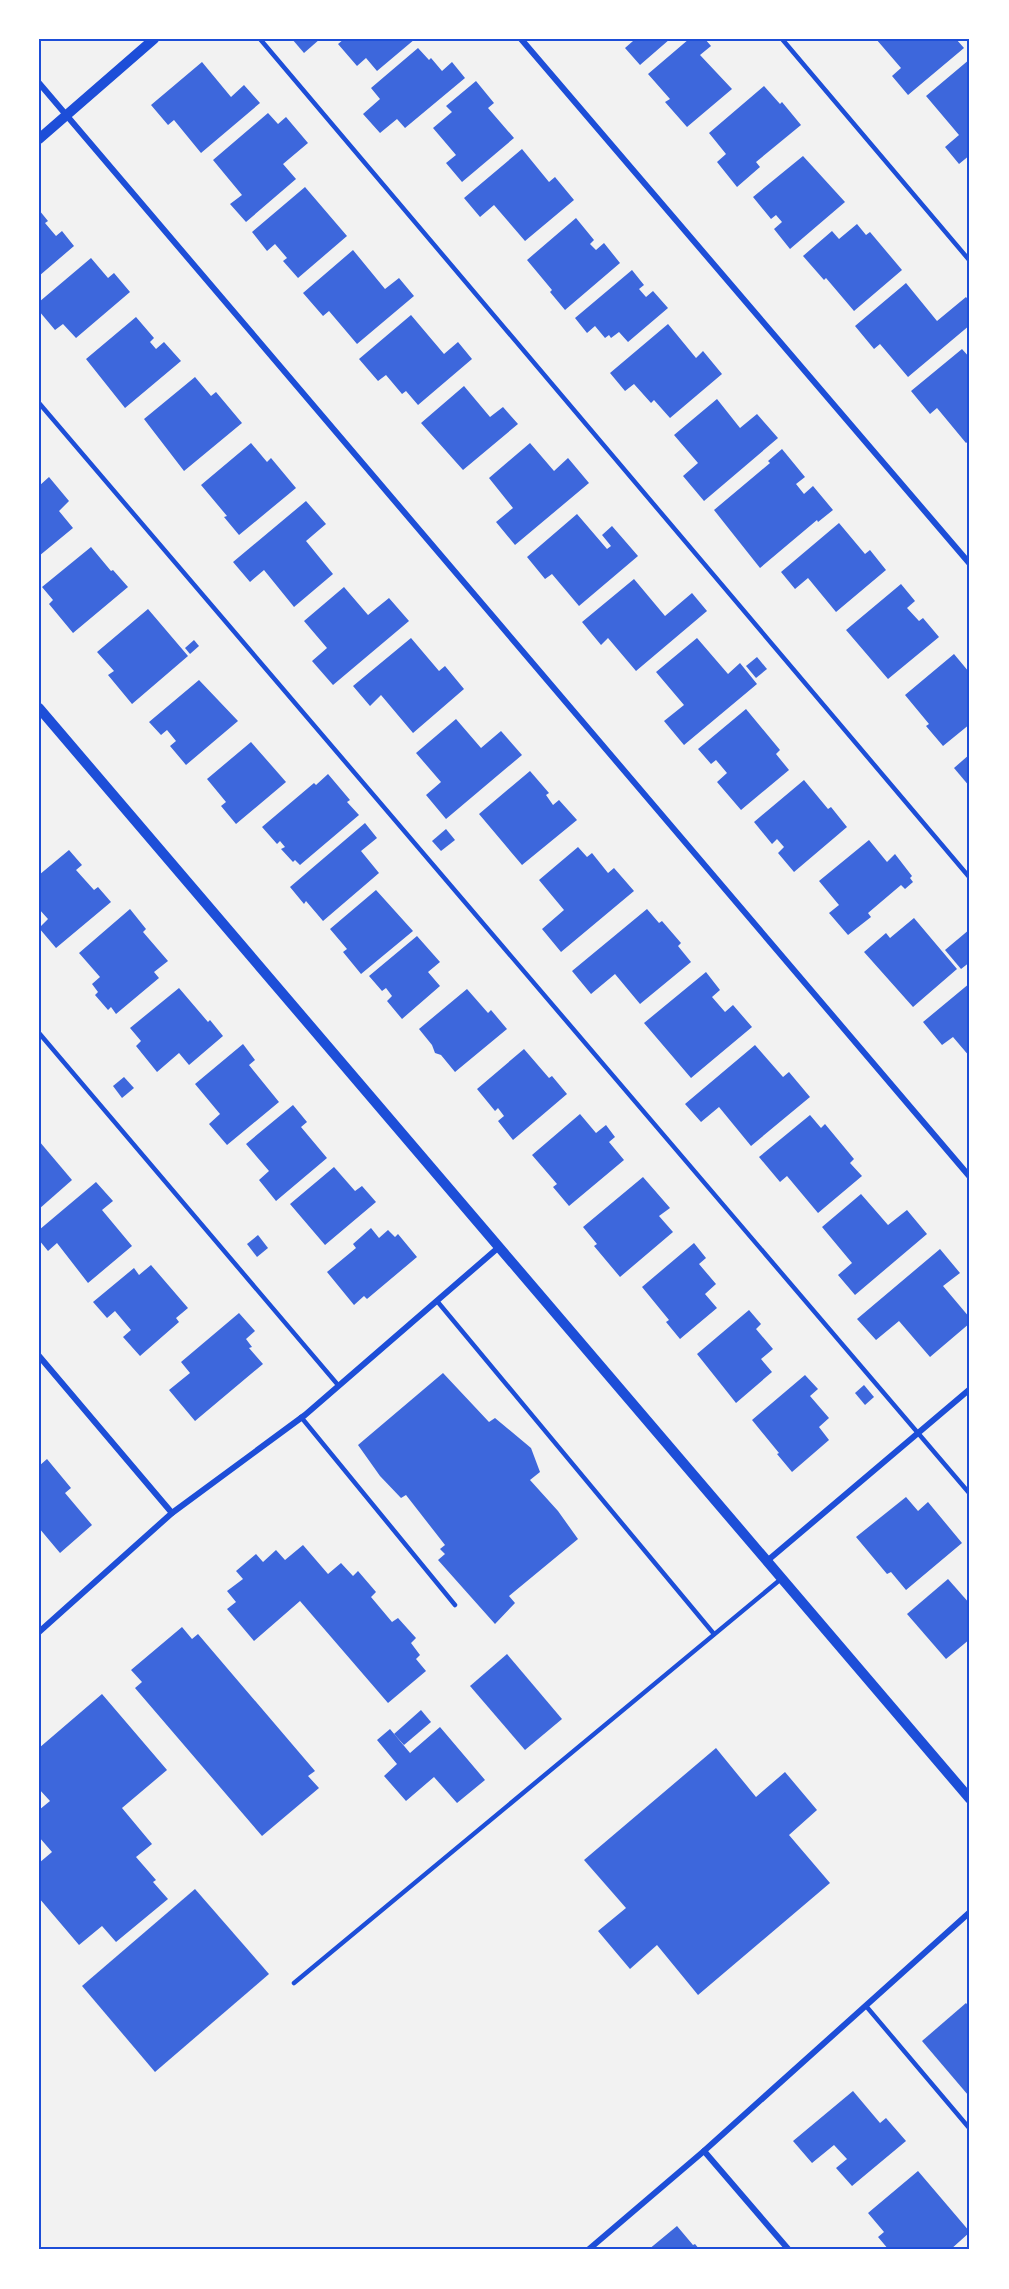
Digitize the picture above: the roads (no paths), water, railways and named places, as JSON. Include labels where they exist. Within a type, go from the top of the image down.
[{"type":"street","points":[[39,139],[154,39]]},
{"type":"street","points":[[521,39],[970,564]]},
{"type":"street","points":[[39,83],[970,1177]]},
{"type":"street","points":[[39,708],[970,1799]]},
{"type":"street","points":[[39,1632],[172,1513],[301,1417],[499,1247]]},
{"type":"street","points":[[39,1356],[172,1513]]},
{"type":"street","points":[[766,1562],[970,1389]]},
{"type":"street","points":[[588,2250],[704,2151],[970,1912]]},
{"type":"street","points":[[704,2151],[789,2250]]},
{"type":"lane","points":[[260,39],[970,878]]},
{"type":"lane","points":[[782,39],[970,261]]},
{"type":"lane","points":[[39,403],[970,1494]]},
{"type":"lane","points":[[39,1033],[338,1385]]},
{"type":"lane","points":[[437,1301],[714,1634]]},
{"type":"lane","points":[[301,1417],[454,1605]]},
{"type":"lane","points":[[294,1983],[781,1579]]},
{"type":"lane","points":[[866,2006],[970,2129]]}]
